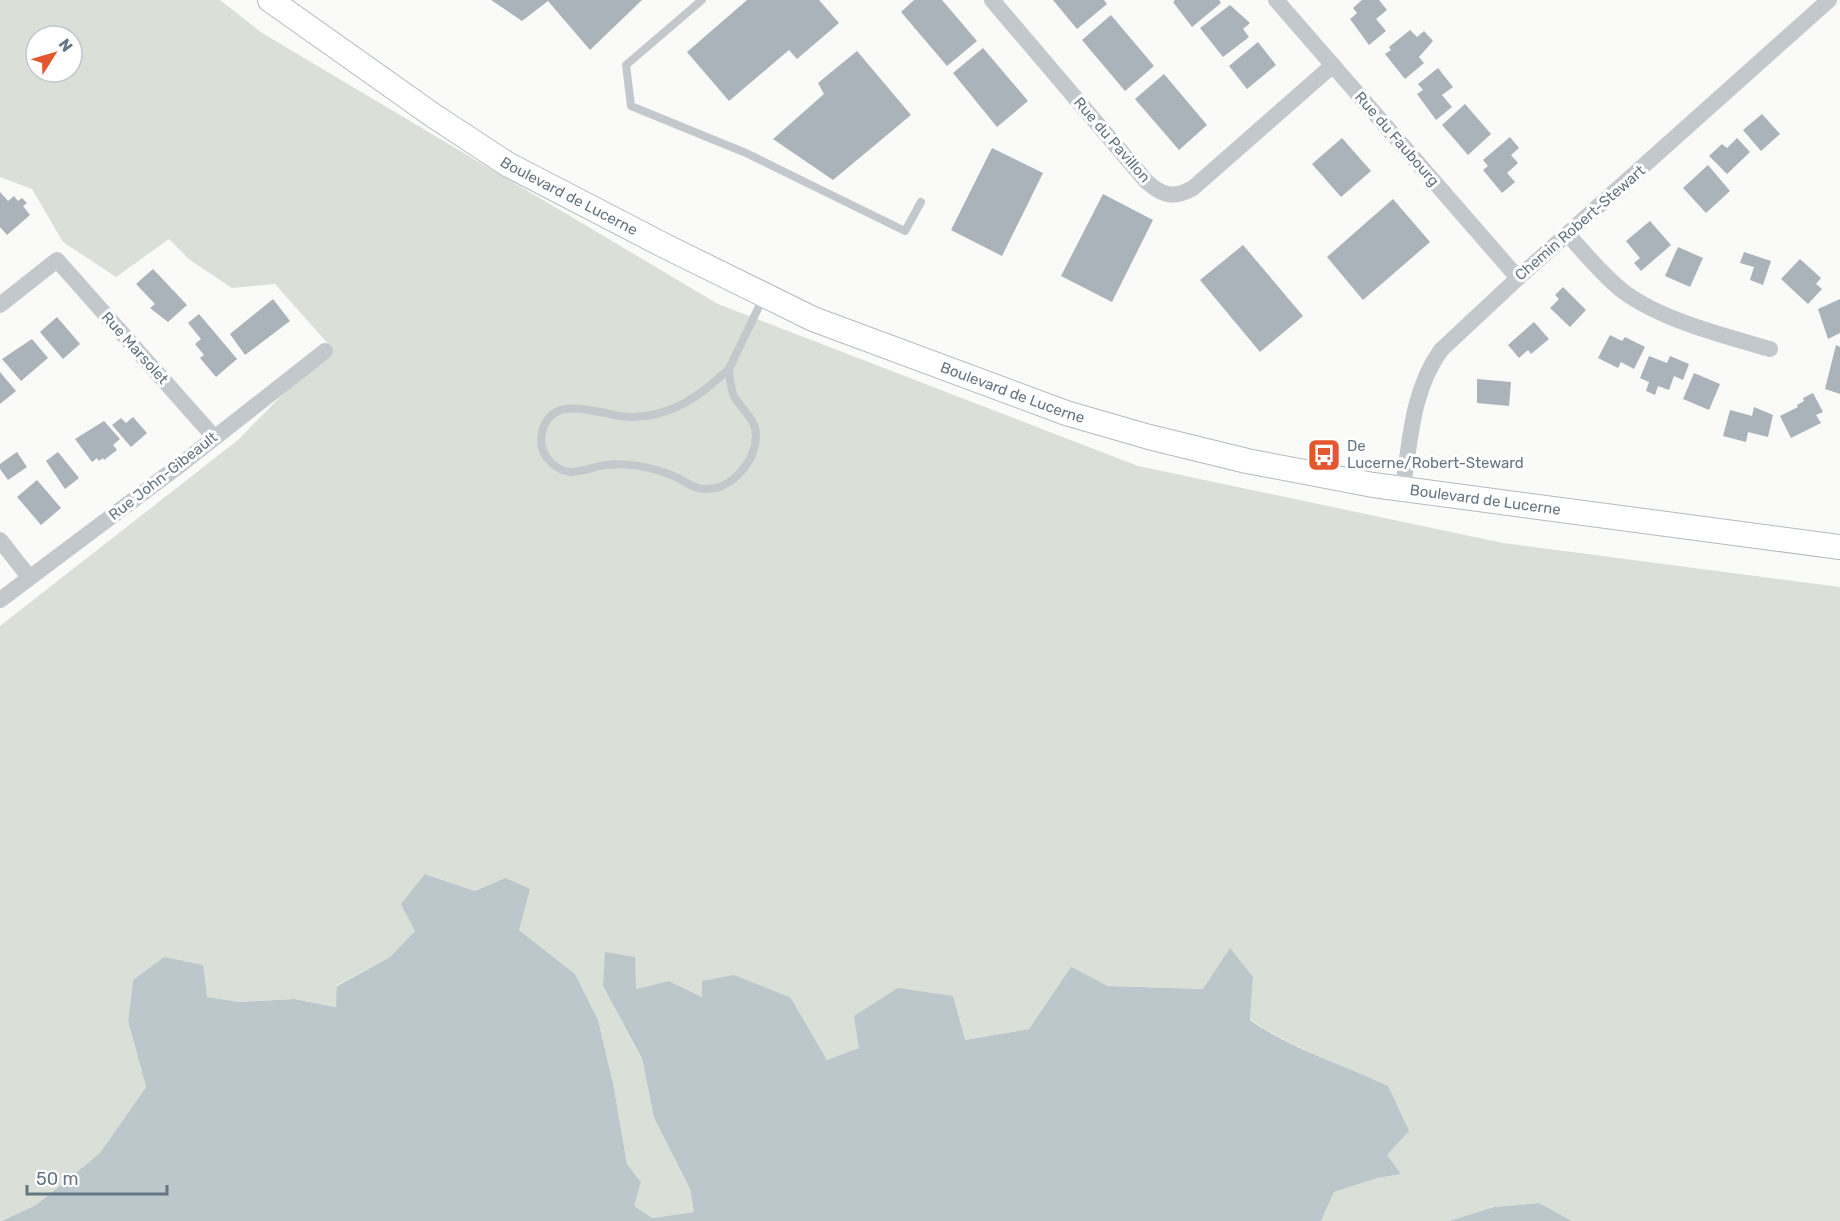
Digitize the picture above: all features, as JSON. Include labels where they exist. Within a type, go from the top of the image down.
[{"type":"main road","name":"Boulevard de Lucerne","points":[[270,0],[434,116],[507,164],[813,319],[1066,413],[1149,437],[1247,460],[1459,498],[1840,547]]},
{"type":"street","name":"Rue du Pavillon","points":[[992,0],[1146,181],[1166,195],[1176,196],[1193,188],[1333,65]]},
{"type":"street","name":"Rue du Faubourg","points":[[1276,0],[1518,278]]},
{"type":"street","name":"Chemin Robert-Stewart","points":[[1403,488],[1417,399],[1431,364],[1451,340],[1829,0]]},
{"type":"street","points":[[1568,235],[1609,279],[1637,300],[1728,338],[1770,349]]},
{"type":"street","name":"Rue Marsolet","points":[[0,305],[57,260],[214,437]]},
{"type":"street","name":"Rue John-Gibeault","points":[[0,600],[325,351]]},
{"type":"street","points":[[0,540],[29,577]]},
{"type":"lane","points":[[702,0],[626,65],[631,106],[746,153],[905,231],[921,202]]},
{"type":"lane","points":[[729,369],[734,395],[753,422],[756,432],[755,449],[747,465],[734,478],[720,487],[704,489],[658,470],[622,465],[603,465],[571,474],[560,470],[544,455],[540,444],[543,429],[549,417],[562,410],[576,407],[640,417],[657,414],[690,401],[729,369],[764,295]]},
{"type":"shaded area","points":[[0,0],[220,0],[262,33],[718,304],[1138,466],[1503,543],[1840,587],[1840,1221],[1572,1221],[1539,1203],[1494,1207],[1449,1221],[1321,1221],[1334,1192],[1378,1178],[1401,1174],[1386,1155],[1388,1086],[1300,1048],[1250,1019],[1253,977],[1204,989],[1108,986],[1071,968],[1029,1029],[965,1040],[859,1048],[827,1060],[791,998],[702,997],[669,981],[636,989],[603,986],[642,1060],[654,1118],[690,1189],[694,1212],[652,1218],[633,1206],[641,1182],[627,1164],[613,1083],[598,1020],[575,974],[519,930],[505,878],[475,891],[426,874],[415,931],[390,957],[337,985],[337,1007],[294,999],[240,1002],[206,997],[164,957],[133,980],[128,1021],[146,1087],[100,1153],[36,1205],[0,1221],[0,626],[238,440],[330,346],[275,284],[232,288],[190,260],[169,239],[116,277],[63,242],[32,189],[0,177]]},
{"type":"shaded area","points":[[425,874],[475,891],[505,878],[530,889],[519,930],[575,974],[598,1020],[613,1083],[627,1164],[641,1182],[634,1206],[652,1218],[694,1212],[690,1189],[654,1118],[642,1059],[603,986],[605,952],[635,957],[636,989],[669,981],[702,997],[702,981],[734,975],[791,998],[827,1060],[859,1048],[854,1016],[898,988],[953,996],[965,1040],[1029,1029],[1071,967],[1108,986],[1203,989],[1230,948],[1253,977],[1250,1020],[1300,1048],[1388,1086],[1409,1131],[1387,1155],[1401,1174],[1378,1178],[1334,1192],[1321,1221],[1,1221],[36,1205],[100,1153],[146,1087],[128,1021],[133,980],[164,957],[203,965],[207,997],[240,1002],[294,999],[336,1007],[337,986],[390,957],[415,931],[401,904]]},
{"type":"shaded area","points":[[1539,1203],[1572,1221],[1449,1221],[1494,1207]]},
{"type":"building","points":[[491,0],[642,0],[590,50],[548,1],[522,21]]},
{"type":"building","points":[[747,0],[819,0],[839,23],[797,59],[789,50],[729,101],[687,52]]},
{"type":"building","points":[[914,0],[942,0],[977,41],[947,66],[901,12]]},
{"type":"building","points":[[1053,0],[1104,0],[1107,4],[1077,29]]},
{"type":"building","points":[[1175,0],[1219,0],[1221,3],[1192,27],[1173,2]]},
{"type":"building","points":[[1362,0],[1379,0],[1387,10],[1376,19],[1386,31],[1369,45],[1350,19],[1357,13],[1353,8]]},
{"type":"building","points":[[1230,5],[1250,23],[1243,29],[1249,37],[1223,57],[1200,28]]},
{"type":"building","points":[[1111,15],[1154,66],[1125,91],[1082,40]]},
{"type":"building","points":[[1410,30],[1417,37],[1424,31],[1433,41],[1419,57],[1424,63],[1405,79],[1385,54],[1391,50],[1389,47]]},
{"type":"building","points":[[1258,42],[1276,65],[1247,89],[1229,66]]},
{"type":"building","points":[[983,48],[1028,101],[997,127],[953,73]]},
{"type":"building","points":[[857,51],[911,115],[833,180],[773,139],[824,94],[818,83]]},
{"type":"building","points":[[1438,68],[1453,87],[1442,95],[1452,107],[1436,120],[1417,94],[1423,90],[1418,84]]},
{"type":"building","points":[[1164,74],[1207,125],[1179,150],[1135,99]]},
{"type":"building","points":[[1465,104],[1491,134],[1468,155],[1442,125]]},
{"type":"building","points":[[1762,114],[1780,134],[1761,151],[1743,130]]},
{"type":"building","points":[[1510,137],[1519,148],[1511,155],[1518,163],[1507,173],[1515,182],[1502,193],[1483,170],[1488,166],[1483,160]]},
{"type":"building","points":[[1342,138],[1371,171],[1341,197],[1312,164]]},
{"type":"building","points":[[1737,138],[1750,152],[1727,174],[1709,156],[1722,144],[1727,148]]},
{"type":"building","points":[[992,148],[1043,173],[1002,256],[951,230]]},
{"type":"building","points":[[1708,165],[1730,191],[1706,213],[1683,188]]},
{"type":"building","points":[[0,192],[8,201],[14,196],[18,201],[22,198],[27,203],[23,206],[30,215],[7,235],[0,227]]},
{"type":"building","points":[[1103,194],[1153,220],[1112,302],[1061,276]]},
{"type":"building","points":[[1393,199],[1430,242],[1363,300],[1327,257]]},
{"type":"building","points":[[1650,221],[1671,245],[1641,271],[1634,263],[1640,258],[1626,241]]},
{"type":"building","points":[[1243,245],[1303,316],[1260,352],[1200,280]]},
{"type":"building","points":[[1678,247],[1703,258],[1690,287],[1665,276]]},
{"type":"building","points":[[1744,252],[1771,261],[1763,285],[1750,280],[1754,267],[1740,263]]},
{"type":"building","points":[[1800,259],[1821,278],[1816,284],[1822,289],[1808,304],[1781,279]]},
{"type":"building","points":[[153,269],[187,305],[168,322],[150,308],[155,304],[136,284]]},
{"type":"building","points":[[1563,287],[1586,310],[1570,327],[1550,308],[1559,299],[1555,295]]},
{"type":"building","points":[[273,299],[290,321],[245,355],[230,334]]},
{"type":"building","points":[[1840,299],[1840,333],[1828,339],[1818,309]]},
{"type":"building","points":[[199,314],[237,359],[216,377],[200,358],[204,355],[195,344],[201,339],[188,323]]},
{"type":"building","points":[[57,317],[80,344],[63,359],[40,332]]},
{"type":"building","points":[[1534,322],[1549,339],[1531,354],[1528,350],[1519,358],[1508,345]]},
{"type":"building","points":[[1610,335],[1622,341],[1625,337],[1645,347],[1634,369],[1621,362],[1618,368],[1598,358]]},
{"type":"building","points":[[32,339],[48,358],[21,381],[2,359]]},
{"type":"building","points":[[1836,345],[1840,347],[1840,394],[1825,389]]},
{"type":"building","points":[[1649,356],[1667,363],[1670,356],[1689,364],[1683,380],[1674,376],[1669,390],[1658,386],[1655,395],[1646,391],[1649,382],[1640,378]]},
{"type":"building","points":[[0,372],[16,391],[0,404]]},
{"type":"building","points":[[1694,373],[1720,384],[1709,410],[1683,399]]},
{"type":"building","points":[[1477,379],[1511,382],[1509,406],[1477,403]]},
{"type":"building","points":[[1813,393],[1823,412],[1816,415],[1821,423],[1791,438],[1780,416],[1798,407],[1797,405],[1804,401],[1803,398]]},
{"type":"building","points":[[1754,407],[1773,415],[1768,437],[1748,432],[1746,442],[1723,436],[1730,410],[1752,416]]},
{"type":"building","points":[[133,417],[147,433],[131,447],[112,425],[121,418],[126,423]]},
{"type":"building","points":[[104,421],[120,439],[113,445],[117,450],[104,460],[103,458],[99,461],[97,458],[92,462],[75,439]]},
{"type":"building","points":[[17,452],[27,467],[8,480],[0,469],[0,464]]},
{"type":"building","points":[[58,452],[79,478],[65,489],[46,461]]},
{"type":"building","points":[[37,480],[61,508],[41,525],[17,497]]},
{"type":"place","name":"De Lucerne/Robert-Steward","points":[[1324,455]]}]
